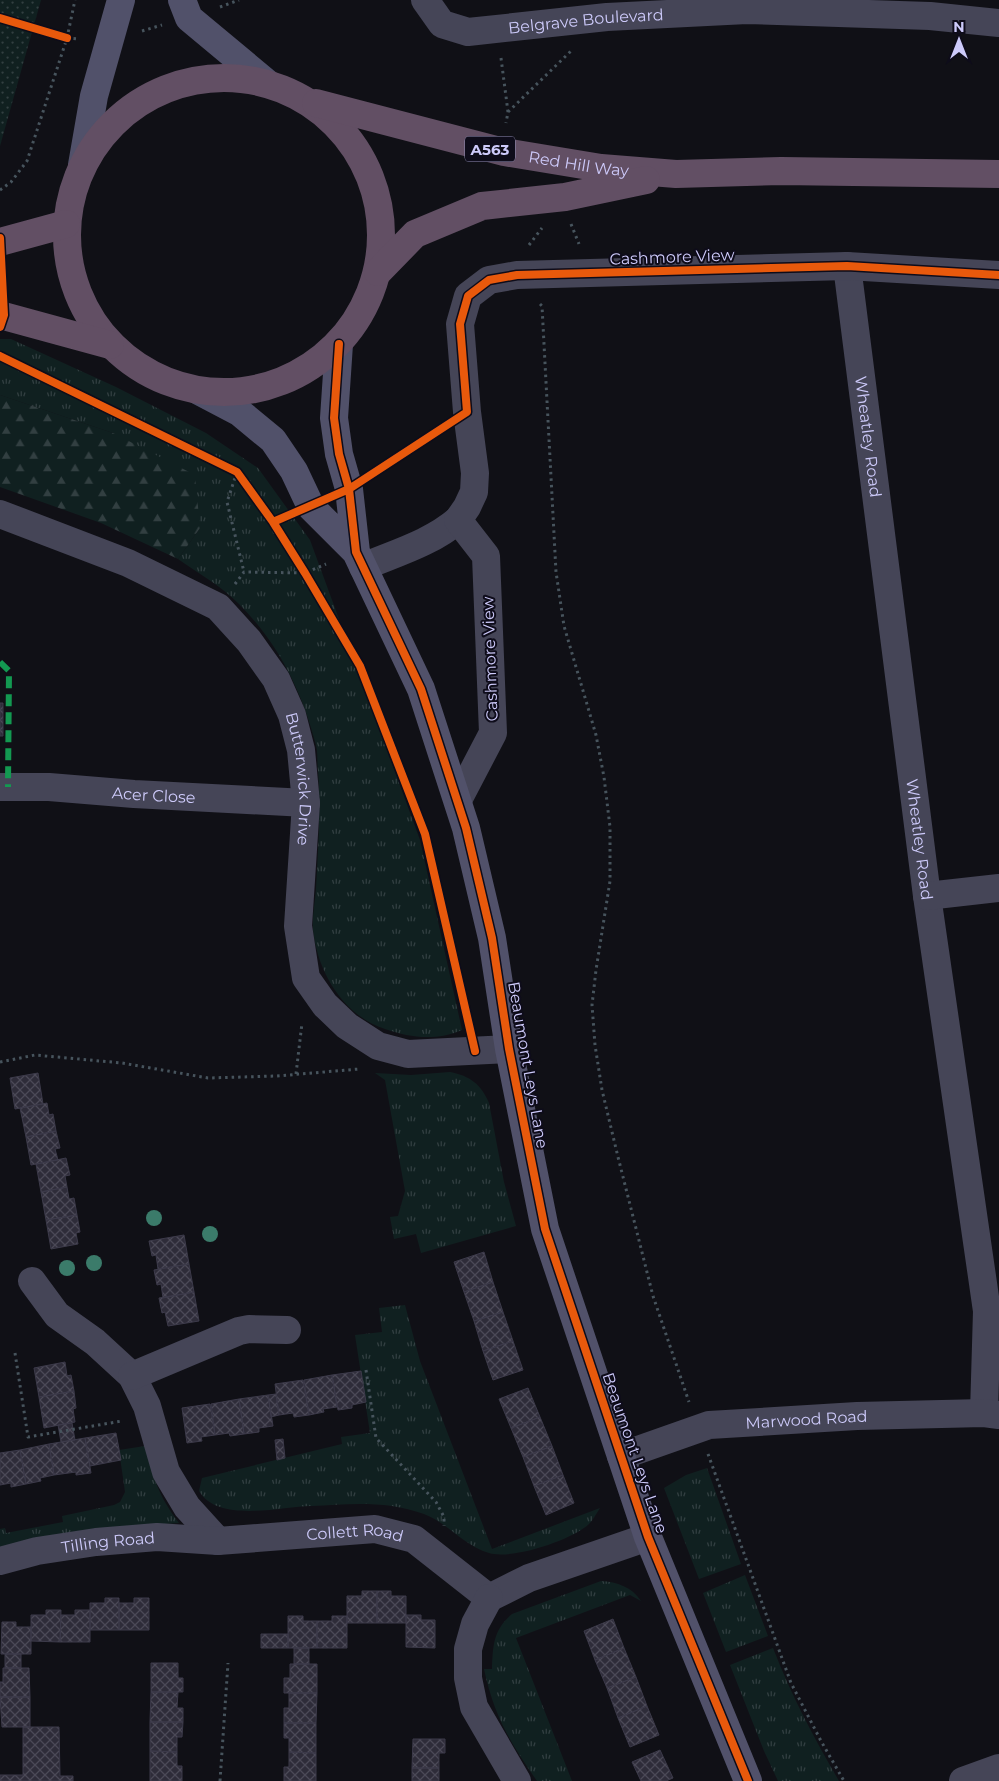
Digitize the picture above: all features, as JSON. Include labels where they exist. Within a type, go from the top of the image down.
[{"type":"highway","points":[[221,76],[267,82],[308,101],[343,130],[368,168],[381,216],[378,272],[354,325],[339,344],[313,366],[262,389],[234,393],[199,391],[151,376],[110,345],[76,292],[68,263],[66,224],[68,208],[82,165],[110,125],[143,99],[174,84],[221,76]]},
{"type":"highway","name":"Red Hill Way","points":[[308,101],[504,152],[601,168],[676,174],[781,171],[999,174]]},
{"type":"highway","name":"Red Hill Way","points":[[378,272],[415,234],[482,206],[565,197],[676,174]]},
{"type":"highway","points":[[0,242],[66,224]]},
{"type":"highway","points":[[0,315],[110,345]]},
{"type":"street","points":[[82,165],[94,96],[108,40],[121,0]]},
{"type":"street","name":"Belgrave Boulevard","points":[[425,0],[442,24],[468,32],[606,17],[748,10],[930,16],[999,23]]},
{"type":"street","points":[[186,9],[267,82]]},
{"type":"street","name":"Cashmore View","points":[[360,559],[427,541],[445,531],[458,520],[468,507],[474,492],[475,473],[467,412],[460,324],[468,296],[489,280],[517,275],[847,266],[999,274]]},
{"type":"street","name":"Wheatley Road","points":[[847,266],[927,896],[988,1311],[992,1414]]},
{"type":"street","name":"Beaumont Leys Lane","points":[[339,344],[334,418],[339,454],[349,489],[360,559],[421,689],[458,800],[492,938],[509,1049],[545,1229],[648,1537],[748,1781]]},
{"type":"street","name":"Beaumont Leys Lane","points":[[199,391],[239,412],[274,440],[294,471],[311,507],[360,559]]},
{"type":"street","name":"Butterwick Drive","points":[[0,514],[128,563],[218,607],[249,642],[276,679],[292,715],[301,750],[306,804],[298,926],[308,980],[325,1005],[347,1026],[378,1046],[408,1054],[509,1049]]},
{"type":"street","name":"Cashmore View","points":[[458,520],[486,556],[493,733],[458,800]]},
{"type":"street","name":"Acer Close","points":[[0,787],[49,787],[306,804]]},
{"type":"street","points":[[927,896],[999,888]]},
{"type":"street","points":[[32,1281],[57,1315],[95,1342],[132,1376],[148,1406],[166,1472],[186,1507],[218,1541]]},
{"type":"street","points":[[132,1376],[239,1331],[249,1329],[287,1330]]},
{"type":"street","name":"Marwood Road","points":[[620,1456],[709,1425],[857,1416],[992,1414]]},
{"type":"street","name":"Collett Road","points":[[218,1541],[375,1529],[414,1539],[489,1598]]},
{"type":"street","points":[[517,1781],[474,1707],[468,1678],[468,1649],[475,1624],[489,1598],[529,1578],[648,1537]]},
{"type":"street","name":"Tilling Road","points":[[0,1561],[37,1550],[96,1542],[157,1538],[218,1541]]},
{"type":"street","points":[[964,1781],[999,1768]]},
{"type":"path","points":[[0,190],[10,182],[27,161],[67,38],[75,0]]},
{"type":"path","points":[[57,36],[108,40],[186,9],[239,0]]},
{"type":"path","points":[[508,112],[606,17]]},
{"type":"path","points":[[563,223],[571,224],[592,273]]},
{"type":"path","points":[[517,275],[542,306],[556,572],[564,626],[596,735],[604,777],[610,826],[610,881],[592,1005],[595,1045],[609,1119],[653,1296],[698,1429],[791,1683],[844,1781]]},
{"type":"path","points":[[228,468],[237,472],[242,479]]},
{"type":"path","points":[[237,472],[227,502],[244,572]]},
{"type":"path","points":[[244,572],[306,573],[360,559]]},
{"type":"path","points":[[301,565],[310,581]]},
{"type":"path","points":[[218,607],[244,572]]},
{"type":"path","points":[[296,1074],[308,980]]},
{"type":"path","points":[[0,1062],[35,1055],[122,1063],[208,1078],[296,1074],[361,1068]]},
{"type":"path","points":[[15,1353],[28,1437],[150,1416]]},
{"type":"path","points":[[366,1370],[376,1438],[436,1502],[444,1517],[444,1562]]},
{"type":"path","points":[[220,1781],[228,1663]]},
{"type":"green space","points":[[0,0],[41,0],[0,146]]},
{"type":"green space","points":[[0,339],[11,339],[116,387],[206,433],[258,468],[310,540],[420,840],[462,1030],[443,1036],[424,1037],[385,1029],[357,1014],[335,990],[320,962],[313,930],[319,816],[317,748],[304,706],[287,669],[266,635],[239,604],[178,559],[200,528],[113,433],[0,395]]},
{"type":"green space","points":[[0,395],[113,433],[195,475],[200,528],[178,559],[101,523],[0,487]]},
{"type":"green space","points":[[450,1072],[474,1082],[486,1096],[489,1103],[504,1182],[516,1226],[421,1253],[416,1234],[394,1239],[390,1217],[398,1216],[405,1191],[385,1080],[375,1073],[411,1075]]},
{"type":"green space","points":[[405,1305],[420,1361],[492,1549],[600,1508],[589,1524],[569,1536],[541,1547],[512,1554],[499,1554],[480,1550],[433,1518],[396,1507],[353,1504],[250,1511],[234,1510],[220,1507],[208,1501],[199,1491],[202,1478],[342,1444],[341,1437],[370,1433],[355,1335],[382,1332],[379,1308]]},
{"type":"green space","points":[[145,1446],[158,1486],[166,1504],[179,1523],[115,1528],[0,1549],[0,1529],[5,1528],[6,1533],[63,1522],[62,1516],[114,1505],[120,1502],[125,1492],[119,1450]]},
{"type":"green space","points":[[707,1468],[741,1564],[699,1579],[664,1488],[686,1475]]},
{"type":"green space","points":[[745,1575],[768,1636],[726,1652],[703,1593]]},
{"type":"green space","points":[[601,1581],[624,1586],[641,1601],[630,1595],[516,1638],[572,1781],[537,1781],[504,1728],[493,1701],[484,1669],[492,1669],[495,1639],[501,1626],[512,1614]]},
{"type":"green space","points":[[773,1648],[803,1716],[839,1781],[778,1781],[730,1665]]},
{"type":"building","points":[[0,703],[3,703],[3,736],[0,736]]},
{"type":"building","points":[[38,1073],[43,1104],[15,1109],[10,1078]]},
{"type":"building","points":[[47,1103],[49,1115],[53,1114],[56,1131],[26,1137],[20,1108]]},
{"type":"building","points":[[56,1131],[60,1148],[55,1149],[58,1160],[31,1165],[26,1137]]},
{"type":"building","points":[[66,1158],[70,1175],[65,1176],[67,1187],[41,1192],[36,1164]]},
{"type":"building","points":[[67,1187],[69,1199],[74,1198],[77,1215],[46,1220],[41,1192]]},
{"type":"building","points":[[77,1215],[80,1232],[76,1233],[78,1244],[51,1249],[46,1220]]},
{"type":"building","points":[[184,1235],[189,1264],[158,1269],[156,1255],[152,1256],[149,1241]]},
{"type":"building","points":[[484,1252],[493,1282],[464,1292],[454,1262]]},
{"type":"building","points":[[189,1264],[194,1292],[163,1298],[161,1284],[157,1285],[154,1270]]},
{"type":"building","points":[[493,1282],[503,1312],[474,1321],[464,1292]]},
{"type":"building","points":[[194,1292],[199,1321],[168,1326],[165,1312],[162,1313],[159,1298]]},
{"type":"building","points":[[503,1312],[513,1341],[483,1351],[474,1321]]},
{"type":"building","points":[[513,1341],[523,1370],[493,1380],[483,1351]]},
{"type":"building","points":[[65,1362],[67,1376],[71,1375],[74,1391],[39,1397],[34,1368]]},
{"type":"building","points":[[361,1371],[366,1402],[352,1405],[352,1408],[338,1410],[332,1375]]},
{"type":"building","points":[[332,1375],[337,1407],[323,1409],[324,1412],[309,1415],[304,1380]]},
{"type":"building","points":[[303,1380],[309,1415],[294,1417],[293,1413],[279,1415],[275,1384]]},
{"type":"building","points":[[528,1388],[540,1417],[511,1428],[499,1399]]},
{"type":"building","points":[[74,1391],[76,1408],[73,1409],[75,1422],[44,1428],[39,1397]]},
{"type":"building","points":[[276,1394],[279,1415],[271,1417],[268,1395]]},
{"type":"building","points":[[268,1395],[273,1426],[259,1428],[259,1432],[244,1434],[239,1399]]},
{"type":"building","points":[[239,1399],[244,1434],[230,1436],[229,1433],[215,1435],[211,1404]]},
{"type":"building","points":[[210,1404],[215,1435],[201,1437],[202,1441],[187,1443],[182,1408]]},
{"type":"building","points":[[540,1417],[552,1446],[523,1457],[511,1428]]},
{"type":"building","points":[[72,1423],[75,1440],[61,1442],[58,1425]]},
{"type":"building","points":[[116,1433],[121,1460],[90,1466],[85,1438]]},
{"type":"building","points":[[85,1438],[91,1473],[76,1475],[76,1472],[54,1475],[49,1444]]},
{"type":"building","points":[[283,1439],[285,1458],[277,1460],[275,1440]]},
{"type":"building","points":[[49,1444],[54,1475],[40,1478],[41,1481],[26,1484],[20,1450]]},
{"type":"building","points":[[552,1446],[563,1475],[534,1486],[523,1457]]},
{"type":"building","points":[[20,1450],[26,1484],[11,1487],[11,1483],[0,1485],[0,1453]]},
{"type":"building","points":[[563,1475],[574,1503],[546,1515],[534,1486]]},
{"type":"building","points":[[362,1591],[377,1591],[377,1623],[347,1623],[347,1596],[362,1596]]},
{"type":"building","points":[[377,1591],[391,1591],[391,1596],[406,1596],[406,1623],[377,1623]]},
{"type":"building","points":[[105,1598],[119,1598],[119,1630],[90,1630],[90,1603],[105,1603]]},
{"type":"building","points":[[134,1598],[149,1598],[149,1630],[119,1630],[119,1603],[134,1603]]},
{"type":"building","points":[[46,1610],[61,1610],[60,1642],[31,1641],[31,1615],[46,1615]]},
{"type":"building","points":[[75,1610],[90,1610],[90,1642],[60,1642],[61,1615],[75,1615]]},
{"type":"building","points":[[406,1615],[421,1615],[421,1620],[435,1620],[435,1648],[406,1647]]},
{"type":"building","points":[[288,1616],[303,1616],[303,1621],[317,1621],[317,1648],[288,1648]]},
{"type":"building","points":[[332,1616],[347,1616],[347,1648],[317,1648],[317,1621],[332,1621]]},
{"type":"building","points":[[613,1619],[624,1648],[595,1660],[584,1631]]},
{"type":"building","points":[[2,1622],[16,1622],[16,1627],[31,1627],[31,1654],[1,1654]]},
{"type":"building","points":[[261,1634],[288,1634],[288,1648],[261,1648]]},
{"type":"building","points":[[294,1648],[309,1648],[309,1664],[294,1664]]},
{"type":"building","points":[[624,1648],[636,1677],[607,1688],[595,1660]]},
{"type":"building","points":[[5,1654],[21,1654],[21,1668],[5,1668]]},
{"type":"building","points":[[151,1663],[178,1663],[178,1678],[183,1678],[183,1692],[151,1692]]},
{"type":"building","points":[[290,1664],[317,1664],[317,1693],[284,1693],[284,1678],[290,1678]]},
{"type":"building","points":[[3,1668],[29,1668],[30,1697],[0,1697],[0,1682],[3,1682]]},
{"type":"building","points":[[636,1677],[647,1706],[618,1718],[607,1688]]},
{"type":"building","points":[[151,1692],[178,1692],[177,1708],[183,1708],[183,1722],[150,1722]]},
{"type":"building","points":[[289,1693],[317,1693],[316,1723],[284,1723],[284,1708],[289,1708]]},
{"type":"building","points":[[0,1697],[30,1697],[30,1727],[2,1727]]},
{"type":"building","points":[[647,1706],[659,1735],[630,1747],[618,1718]]},
{"type":"building","points":[[150,1722],[183,1722],[182,1737],[177,1737],[177,1752],[150,1751]]},
{"type":"building","points":[[284,1723],[316,1723],[316,1753],[289,1752],[289,1738],[284,1738]]},
{"type":"building","points":[[23,1727],[59,1727],[60,1776],[73,1776],[73,1781],[0,1781],[0,1775],[23,1775]]},
{"type":"building","points":[[413,1739],[445,1739],[445,1753],[439,1753],[439,1768],[412,1768]]},
{"type":"building","points":[[660,1750],[673,1778],[666,1781],[641,1781],[632,1762]]},
{"type":"building","points":[[150,1751],[177,1752],[177,1766],[182,1766],[182,1781],[150,1781]]},
{"type":"building","points":[[289,1752],[316,1753],[316,1781],[284,1781],[284,1767],[289,1767]]},
{"type":"building","points":[[412,1768],[439,1768],[439,1781],[412,1781]]},
{"type":"marked path","points":[[0,662],[9,671],[8,787]]},
{"type":"cycle path","points":[[0,18],[67,38]]},
{"type":"cycle path","points":[[0,238],[4,315],[0,327]]},
{"type":"cycle path","points":[[273,522],[349,489],[467,412],[460,324],[468,296],[489,280],[517,275],[847,266],[999,275]]},
{"type":"cycle path","points":[[339,344],[334,418],[339,454],[349,489],[356,552],[421,689],[466,828],[492,938],[509,1049],[545,1229],[648,1537],[748,1781]]},
{"type":"cycle path","points":[[0,356],[237,472],[273,522],[360,666],[425,834],[475,1051]]}]
